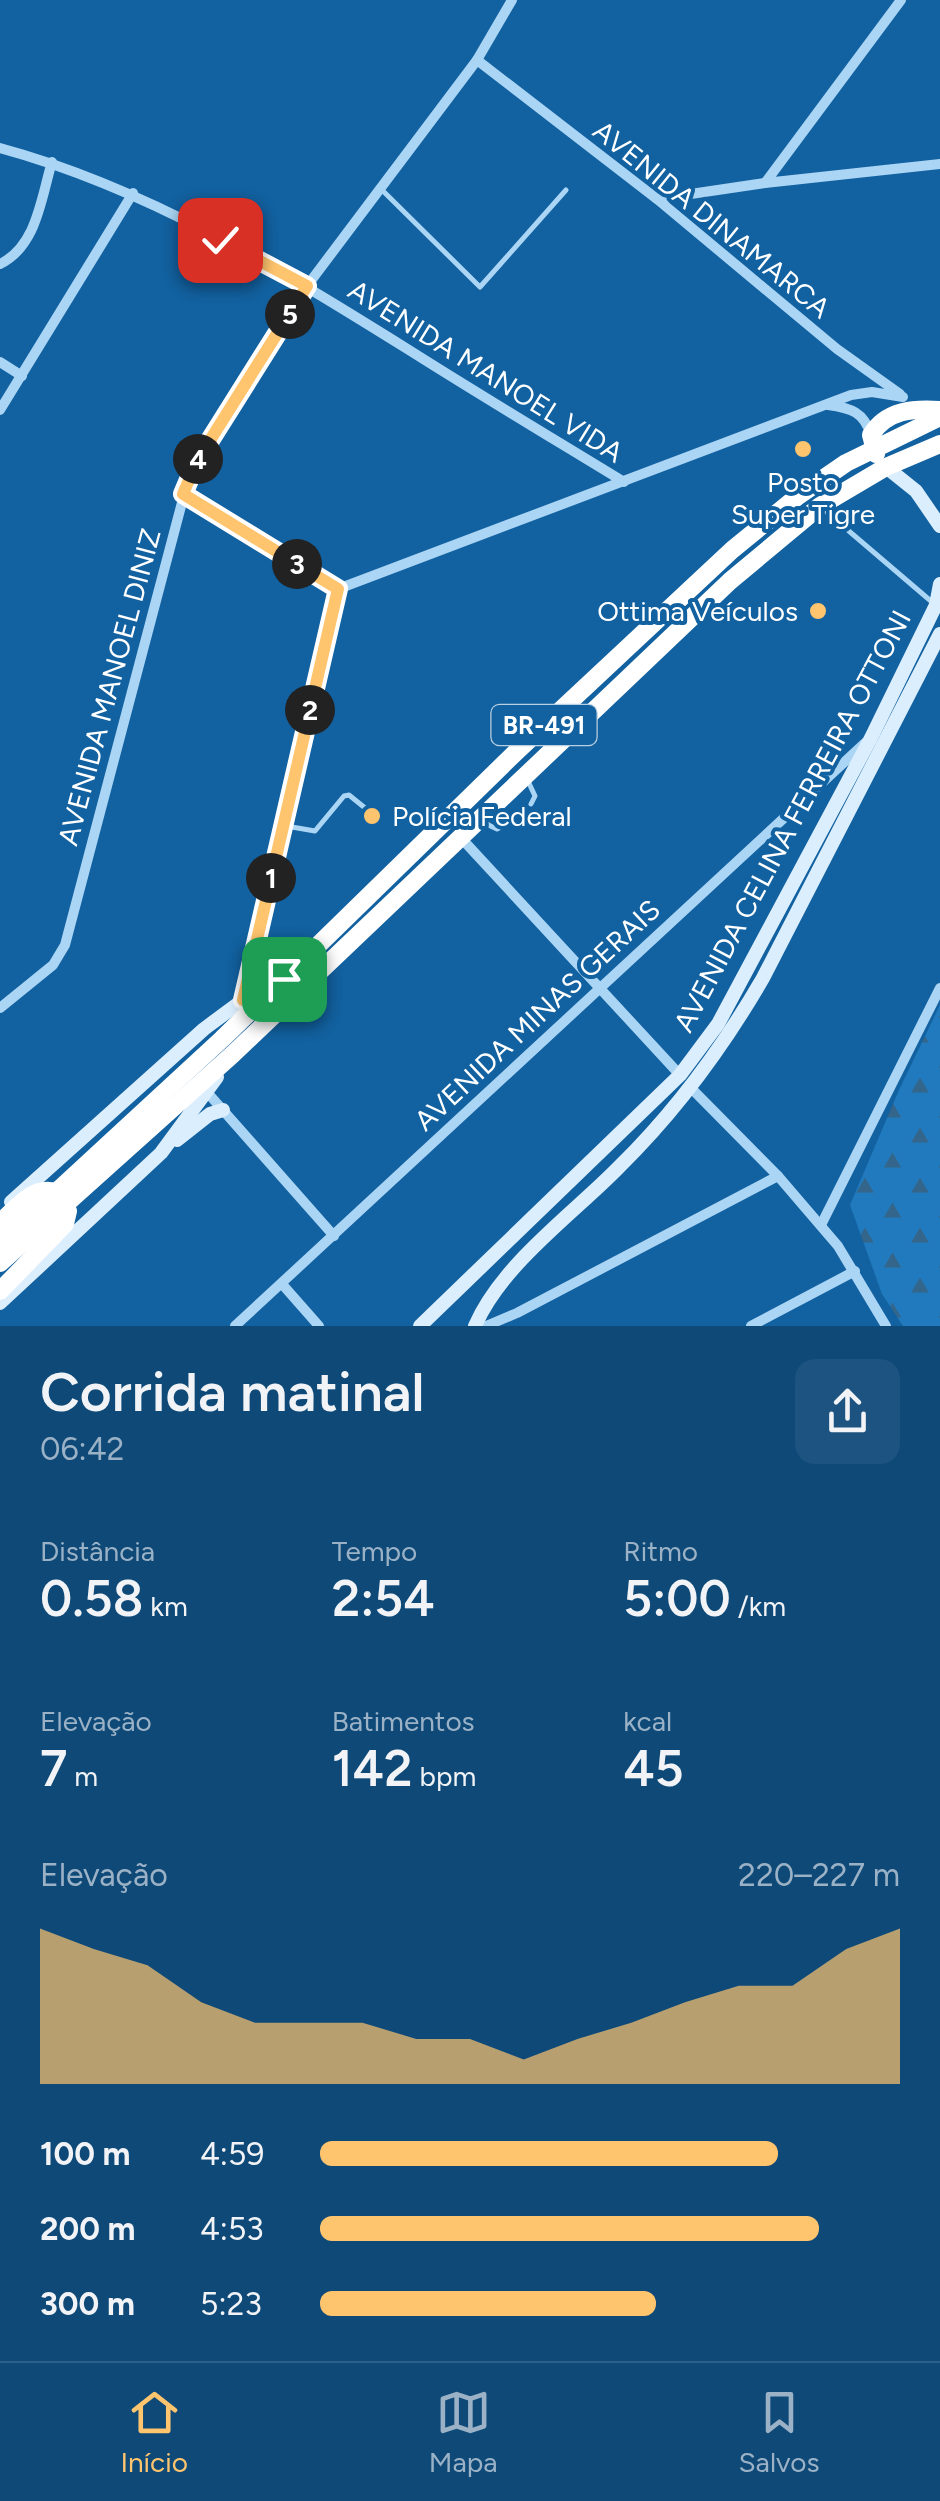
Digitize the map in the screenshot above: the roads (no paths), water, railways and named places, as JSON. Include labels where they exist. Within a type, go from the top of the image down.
[{"type":"highway","points":[[886,467],[872,442],[876,427],[892,415],[934,412]]},
{"type":"highway","name":"BR-491","points":[[0,1263],[556,713],[732,550],[872,442]]},
{"type":"highway","name":"BR-491","points":[[0,1244],[62,1198],[233,1054],[730,581],[820,506],[886,467],[940,444]]},
{"type":"highway","points":[[0,1223],[32,1194],[43,1190],[62,1198],[68,1211],[65,1224],[0,1292]]},
{"type":"main road","points":[[886,467],[916,491],[940,526]]},
{"type":"main road","name":"AVENIDA CELINA FERREIRA OTTONI","points":[[420,1326],[680,1075],[718,1024],[870,738],[936,605],[940,584]]},
{"type":"main road","name":"AVENIDA CELINA FERREIRA OTTONI","points":[[475,1326],[491,1296],[514,1268],[622,1165],[733,1032],[940,634]]},
{"type":"main road","points":[[0,1211],[204,1030],[243,1000],[284,979]]},
{"type":"main road","points":[[161,1153],[233,1054]]},
{"type":"main road","points":[[0,1303],[161,1153],[200,1121],[222,1110]]},
{"type":"street","name":"AVENIDA MANOEL DINIZ","points":[[0,1008],[53,965],[66,945],[183,494],[197,461],[307,286],[477,60],[512,0]]},
{"type":"street","points":[[765,183],[901,0]]},
{"type":"street","name":"AVENIDA DINAMARCA","points":[[477,60],[656,199],[836,349],[904,397],[934,412]]},
{"type":"street","name":"AVENIDA MANOEL VIDA","points":[[0,148],[52,162],[133,193],[307,286],[624,482]]},
{"type":"street","points":[[0,264],[17,254],[28,241],[52,162]]},
{"type":"street","points":[[656,199],[940,164]]},
{"type":"street","points":[[0,410],[133,193]]},
{"type":"street","points":[[0,362],[22,376]]},
{"type":"street","points":[[338,589],[862,393],[904,397]]},
{"type":"street","points":[[827,405],[856,411],[867,422],[872,442]]},
{"type":"street","points":[[183,494],[338,589]]},
{"type":"street","points":[[243,1000],[338,589]]},
{"type":"street","name":"AVENIDA MINAS GERAIS","points":[[235,1326],[870,738]]},
{"type":"street","points":[[462,838],[680,1075]]},
{"type":"street","points":[[820,1225],[940,988]]},
{"type":"street","points":[[690,1088],[778,1176],[820,1225],[855,1271],[886,1326]]},
{"type":"street","points":[[206,1091],[334,1236]]},
{"type":"street","points":[[486,1326],[518,1313],[778,1176]]},
{"type":"street","points":[[751,1326],[855,1271]]},
{"type":"street","points":[[282,1284],[320,1326]]},
{"type":"lane","points":[[379,187],[480,287],[566,190]]},
{"type":"lane","points":[[820,506],[936,605]]},
{"type":"lane","points":[[525,774],[535,796],[531,804]]},
{"type":"lane","points":[[283,826],[314,831],[349,795],[370,812]]},
{"type":"lane","points":[[479,820],[497,829],[513,820]]},
{"type":"place","name":"Posto Super Tigre","points":[[803,449]]},
{"type":"place","name":"Ottima Veículos","points":[[818,611]]},
{"type":"place","name":"Polícia Federal","points":[[372,816]]}]
